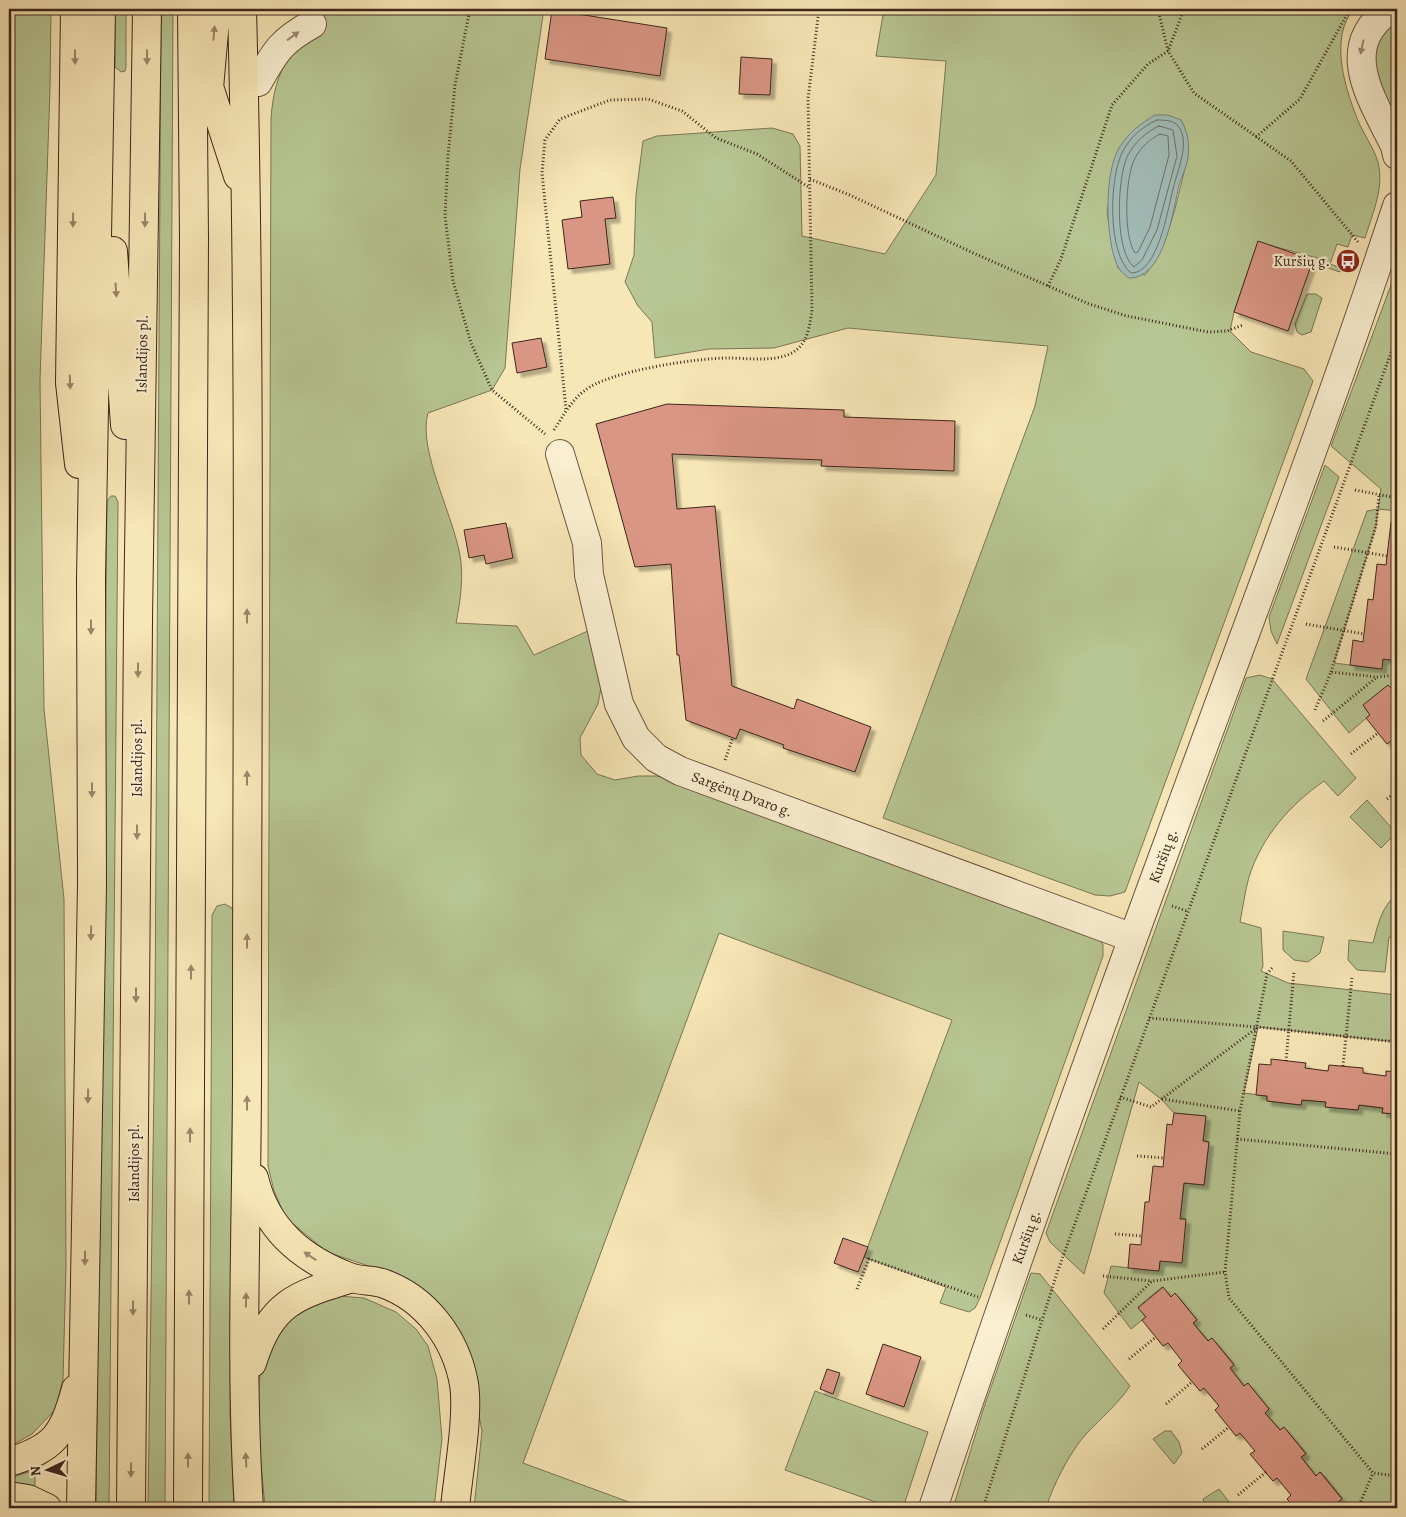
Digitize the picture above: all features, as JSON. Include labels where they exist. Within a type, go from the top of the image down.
[{"type":"highway","points":[[75,9],[70,383],[91,578]]},
{"type":"highway","points":[[81,1508],[92,884],[91,578],[101,9]]},
{"type":"highway","name":"Islandijos pl.","points":[[131,1508],[138,621],[147,9]]},
{"type":"highway","points":[[188,1508],[194,239],[192,9]]},
{"type":"highway","points":[[194,239],[216,9]]},
{"type":"highway","points":[[242,9],[247,203],[248,1152],[245,1383],[250,1508]]},
{"type":"highway","points":[[247,203],[258,82],[260,9]]},
{"type":"highway","points":[[193,37],[247,203]]},
{"type":"highway","points":[[101,67],[138,621]]},
{"type":"highway","points":[[248,1152],[259,1199],[280,1234],[312,1258],[353,1278],[382,1284],[414,1299],[439,1323],[455,1352],[464,1385],[463,1422],[455,1508]]},
{"type":"highway","points":[[245,1383],[261,1335],[282,1307],[314,1290],[353,1278]]},
{"type":"highway","points":[[9,1462],[28,1456],[56,1439],[70,1411],[83,1366]]},
{"type":"highway","points":[[9,1496],[28,1499],[47,1508]]},
{"type":"street","points":[[1390,9],[1377,18],[1365,34],[1360,52],[1362,73],[1395,146],[1397,155]]},
{"type":"street","points":[[258,82],[276,50],[291,35],[312,24]]},
{"type":"street","name":"Kuršių g.","points":[[933,1508],[1002,1306],[1133,938],[1343,367],[1396,216]]},
{"type":"street","name":"Sargėnų Dvaro g.","points":[[560,454],[587,543],[589,575],[618,704],[636,738],[656,758],[680,771],[1133,938]]},
{"type":"path","points":[[470,9],[455,85],[446,186],[445,216],[453,281],[471,344],[492,390],[536,428],[550,436],[566,410],[586,390],[643,369],[709,358],[775,358],[796,350],[809,331],[812,310],[808,99],[819,9]]},
{"type":"path","points":[[1158,9],[1168,51],[1194,93],[1291,161],[1361,245]]},
{"type":"path","points":[[1048,286],[1061,259],[1112,105],[1148,64],[1168,51],[1184,9]]},
{"type":"path","points":[[1256,137],[1300,99],[1350,9]]},
{"type":"path","points":[[566,410],[542,172],[545,140],[560,119],[610,100],[648,99],[682,111],[716,138],[757,154],[810,188]]},
{"type":"path","points":[[810,179],[852,196],[1089,304],[1177,327],[1208,332],[1226,331],[1243,325]]},
{"type":"path","points":[[983,1508],[1042,1320],[1120,1097],[1397,336]]},
{"type":"path","points":[[1355,490],[1397,498]]},
{"type":"path","points":[[1315,710],[1331,672],[1376,526],[1379,496]]},
{"type":"path","points":[[1334,547],[1387,556]]},
{"type":"path","points":[[1306,624],[1343,632],[1364,634]]},
{"type":"path","points":[[1331,672],[1377,677],[1397,675]]},
{"type":"path","points":[[1324,721],[1377,677]]},
{"type":"path","points":[[1351,754],[1378,733]]},
{"type":"path","points":[[1387,799],[1397,791]]},
{"type":"path","points":[[1272,968],[1267,974],[1240,1111],[1225,1272],[1229,1298],[1373,1473],[1397,1476]]},
{"type":"path","points":[[1286,1061],[1294,971]]},
{"type":"path","points":[[1343,1066],[1352,978]]},
{"type":"path","points":[[1149,1018],[1258,1027],[1397,1042]]},
{"type":"path","points":[[1120,1097],[1151,1107],[1258,1027]]},
{"type":"path","points":[[1161,1099],[1240,1111]]},
{"type":"path","points":[[1237,1139],[1397,1154]]},
{"type":"path","points":[[1137,1156],[1164,1158]]},
{"type":"path","points":[[1115,1234],[1142,1236]]},
{"type":"path","points":[[858,1289],[870,1259],[1042,1320]]},
{"type":"path","points":[[1102,1276],[1152,1281],[1225,1272]]},
{"type":"path","points":[[1103,1328],[1152,1281]]},
{"type":"path","points":[[1129,1359],[1156,1337]]},
{"type":"path","points":[[1166,1404],[1192,1382]]},
{"type":"path","points":[[1202,1449],[1229,1427]]},
{"type":"path","points":[[1238,1495],[1266,1472]]},
{"type":"path","points":[[1358,1508],[1373,1473]]},
{"type":"green space","points":[[9,9],[51,9],[40,380],[44,709],[64,899],[66,1265],[63,1379],[56,1409],[32,1434],[9,1447]]},
{"type":"green space","points":[[115,9],[126,9],[126,67],[125,71],[121,72],[115,67]]},
{"type":"green space","points":[[161,9],[173,9],[165,1508],[148,1508],[155,1015]]},
{"type":"green space","points":[[312,9],[544,9],[520,169],[505,368],[492,390],[428,413],[426,429],[432,466],[458,545],[461,562],[461,593],[456,623],[517,626],[534,655],[590,630],[602,682],[598,704],[580,738],[581,755],[597,774],[615,780],[638,776],[658,776],[1099,938],[1103,945],[1103,956],[980,1298],[975,1308],[969,1312],[940,1303],[946,1287],[864,1257],[952,1020],[719,933],[523,1463],[645,1508],[474,1508],[482,1431],[471,1376],[438,1307],[407,1279],[327,1252],[286,1218],[274,1191],[268,1166],[271,119],[280,73],[292,54],[311,39]]},
{"type":"green space","points":[[884,9],[1354,9],[1346,21],[1342,35],[1342,66],[1355,112],[1378,162],[1380,176],[1376,203],[1365,238],[1352,235],[1348,247],[1337,244],[1330,264],[1341,268],[1340,272],[1319,265],[1321,259],[1258,242],[1234,312],[1230,331],[1251,352],[1304,369],[1313,381],[1125,892],[1110,896],[1095,895],[883,818],[1035,406],[1048,346],[848,328],[774,348],[709,349],[655,358],[652,322],[638,306],[625,282],[634,255],[636,195],[643,141],[657,136],[772,128],[793,134],[800,146],[802,236],[885,254],[936,175],[946,61],[876,56]],"holes":[[[1188,157],[1172,219],[1154,262],[1145,275],[1118,268],[1107,213],[1110,194]]]},
{"type":"green space","points":[[1397,17],[1397,117],[1377,77],[1374,54],[1377,42]]},
{"type":"green space","points":[[1397,269],[1397,511],[1378,509],[1381,489],[1331,446]]},
{"type":"green space","points":[[1307,294],[1316,294],[1322,298],[1311,332],[1302,335],[1297,332],[1295,324]]},
{"type":"green space","points":[[1325,465],[1339,477],[1277,644],[1271,631],[1269,617]]},
{"type":"green space","points":[[111,496],[115,496],[118,502],[109,1508],[96,1508],[107,501]]},
{"type":"green space","points":[[1378,509],[1376,526],[1334,663],[1381,669],[1383,659],[1397,661],[1397,694],[1363,705],[1370,715],[1349,733],[1306,679],[1367,511]]},
{"type":"green space","points":[[1260,675],[1272,679],[1356,778],[1338,796],[1324,781],[1300,800],[1269,835],[1261,848],[1249,877],[1240,922],[1261,928],[1263,966],[1261,971],[1288,983],[1397,995],[1397,1042],[1258,1027],[1244,1093],[1267,1096],[1267,1101],[1301,1105],[1302,1100],[1326,1102],[1326,1107],[1358,1110],[1359,1105],[1383,1108],[1382,1113],[1397,1114],[1397,1508],[1343,1508],[1338,1502],[1342,1498],[1321,1472],[1316,1476],[1301,1457],[1306,1453],[1284,1427],[1280,1430],[1265,1413],[1269,1409],[1248,1383],[1244,1386],[1230,1368],[1234,1364],[1212,1338],[1208,1341],[1193,1323],[1197,1320],[1175,1293],[1171,1297],[1162,1287],[1138,1307],[1146,1317],[1131,1329],[1104,1293],[1111,1266],[1159,1271],[1160,1261],[1185,1219],[1180,1219],[1184,1183],[1204,1185],[1209,1142],[1203,1141],[1206,1116],[1174,1113],[1161,1099],[1139,1082],[1084,1274],[1050,1242],[1046,1233],[1246,678]]},
{"type":"green space","points":[[1367,800],[1396,833],[1381,848],[1350,817]]},
{"type":"green space","points":[[1397,894],[1397,938],[1389,937],[1385,972],[1357,970],[1348,960],[1349,940],[1373,943],[1384,910]]},
{"type":"green space","points":[[225,904],[232,908],[234,917],[230,1413],[234,1508],[209,1508],[212,915],[217,906]]},
{"type":"green space","points":[[1283,931],[1324,937],[1320,953],[1308,962],[1294,960],[1283,950]]},
{"type":"green space","points":[[1031,1273],[1040,1274],[1130,1386],[1115,1405],[1086,1434],[1074,1450],[1058,1479],[1046,1508],[953,1508],[983,1410]]},
{"type":"green space","points":[[326,1295],[364,1298],[396,1312],[416,1329],[428,1346],[437,1379],[442,1439],[434,1508],[265,1508],[259,1442],[258,1391],[261,1368],[267,1347],[282,1325],[294,1315]]},
{"type":"green space","points":[[815,1391],[928,1432],[903,1508],[886,1508],[887,1506],[785,1470]]},
{"type":"green space","points":[[1165,1431],[1171,1431],[1179,1442],[1182,1453],[1174,1464],[1153,1439]]},
{"type":"green space","points":[[35,1470],[35,1490],[9,1486],[9,1478]]},
{"type":"green space","points":[[1219,1489],[1234,1508],[1206,1508],[1203,1499]]},
{"type":"water","points":[[1155,115],[1168,115],[1181,120],[1188,137],[1187,161],[1169,230],[1158,257],[1141,276],[1129,278],[1118,267],[1111,241],[1108,207],[1111,173],[1114,159],[1123,142],[1135,129]]},
{"type":"building","points":[[552,10],[667,28],[660,76],[545,59]]},
{"type":"building","points":[[741,57],[772,59],[770,95],[739,94]]},
{"type":"building","points":[[613,197],[616,218],[605,219],[610,264],[568,269],[562,220],[582,217],[580,201]]},
{"type":"building","points":[[1258,241],[1313,260],[1288,331],[1234,312]]},
{"type":"building","points":[[541,338],[547,367],[517,373],[512,343]]},
{"type":"building","points":[[667,404],[844,410],[844,417],[955,421],[954,471],[821,466],[822,460],[672,454],[677,509],[715,506],[732,686],[794,709],[797,699],[871,727],[855,772],[783,748],[784,745],[740,729],[736,739],[686,720],[679,655],[677,655],[671,564],[635,567],[596,424]]},
{"type":"building","points":[[1391,522],[1397,523],[1397,661],[1383,659],[1382,669],[1350,665],[1353,640],[1363,642],[1368,599],[1373,600],[1377,564],[1386,565]]},
{"type":"building","points":[[506,523],[513,558],[486,564],[484,555],[469,558],[464,530]]},
{"type":"building","points":[[1388,685],[1397,694],[1397,749],[1391,741],[1387,744],[1366,718],[1370,715],[1363,705]]},
{"type":"building","points":[[1271,1059],[1306,1063],[1305,1068],[1328,1071],[1329,1065],[1363,1068],[1363,1073],[1386,1076],[1386,1071],[1397,1072],[1397,1114],[1382,1113],[1383,1108],[1359,1105],[1358,1110],[1325,1107],[1326,1102],[1302,1100],[1301,1105],[1267,1101],[1267,1096],[1256,1095],[1259,1064],[1271,1065]]},
{"type":"building","points":[[1174,1113],[1206,1116],[1203,1141],[1209,1142],[1204,1185],[1184,1183],[1180,1219],[1186,1219],[1182,1263],[1160,1261],[1159,1271],[1128,1268],[1130,1244],[1141,1245],[1145,1202],[1149,1202],[1153,1166],[1163,1167],[1167,1124],[1172,1125]]},
{"type":"building","points":[[843,1238],[868,1247],[858,1272],[834,1263]]},
{"type":"building","points":[[1163,1287],[1171,1297],[1175,1293],[1197,1320],[1193,1323],[1208,1341],[1212,1338],[1234,1365],[1230,1368],[1244,1386],[1248,1383],[1269,1409],[1265,1413],[1280,1430],[1284,1427],[1306,1454],[1301,1457],[1316,1476],[1320,1472],[1342,1499],[1338,1502],[1343,1508],[1295,1508],[1287,1499],[1291,1495],[1277,1478],[1273,1481],[1250,1454],[1255,1451],[1240,1433],[1236,1436],[1215,1410],[1219,1406],[1204,1388],[1200,1391],[1178,1365],[1182,1361],[1168,1343],[1163,1346],[1142,1320],[1146,1317],[1138,1308]]},
{"type":"building","points":[[883,1344],[921,1357],[904,1407],[866,1394]]},
{"type":"building","points":[[827,1369],[840,1373],[833,1394],[820,1389]]},
{"type":"place","name":"Kuršių g.","points":[[1348,261]]}]
